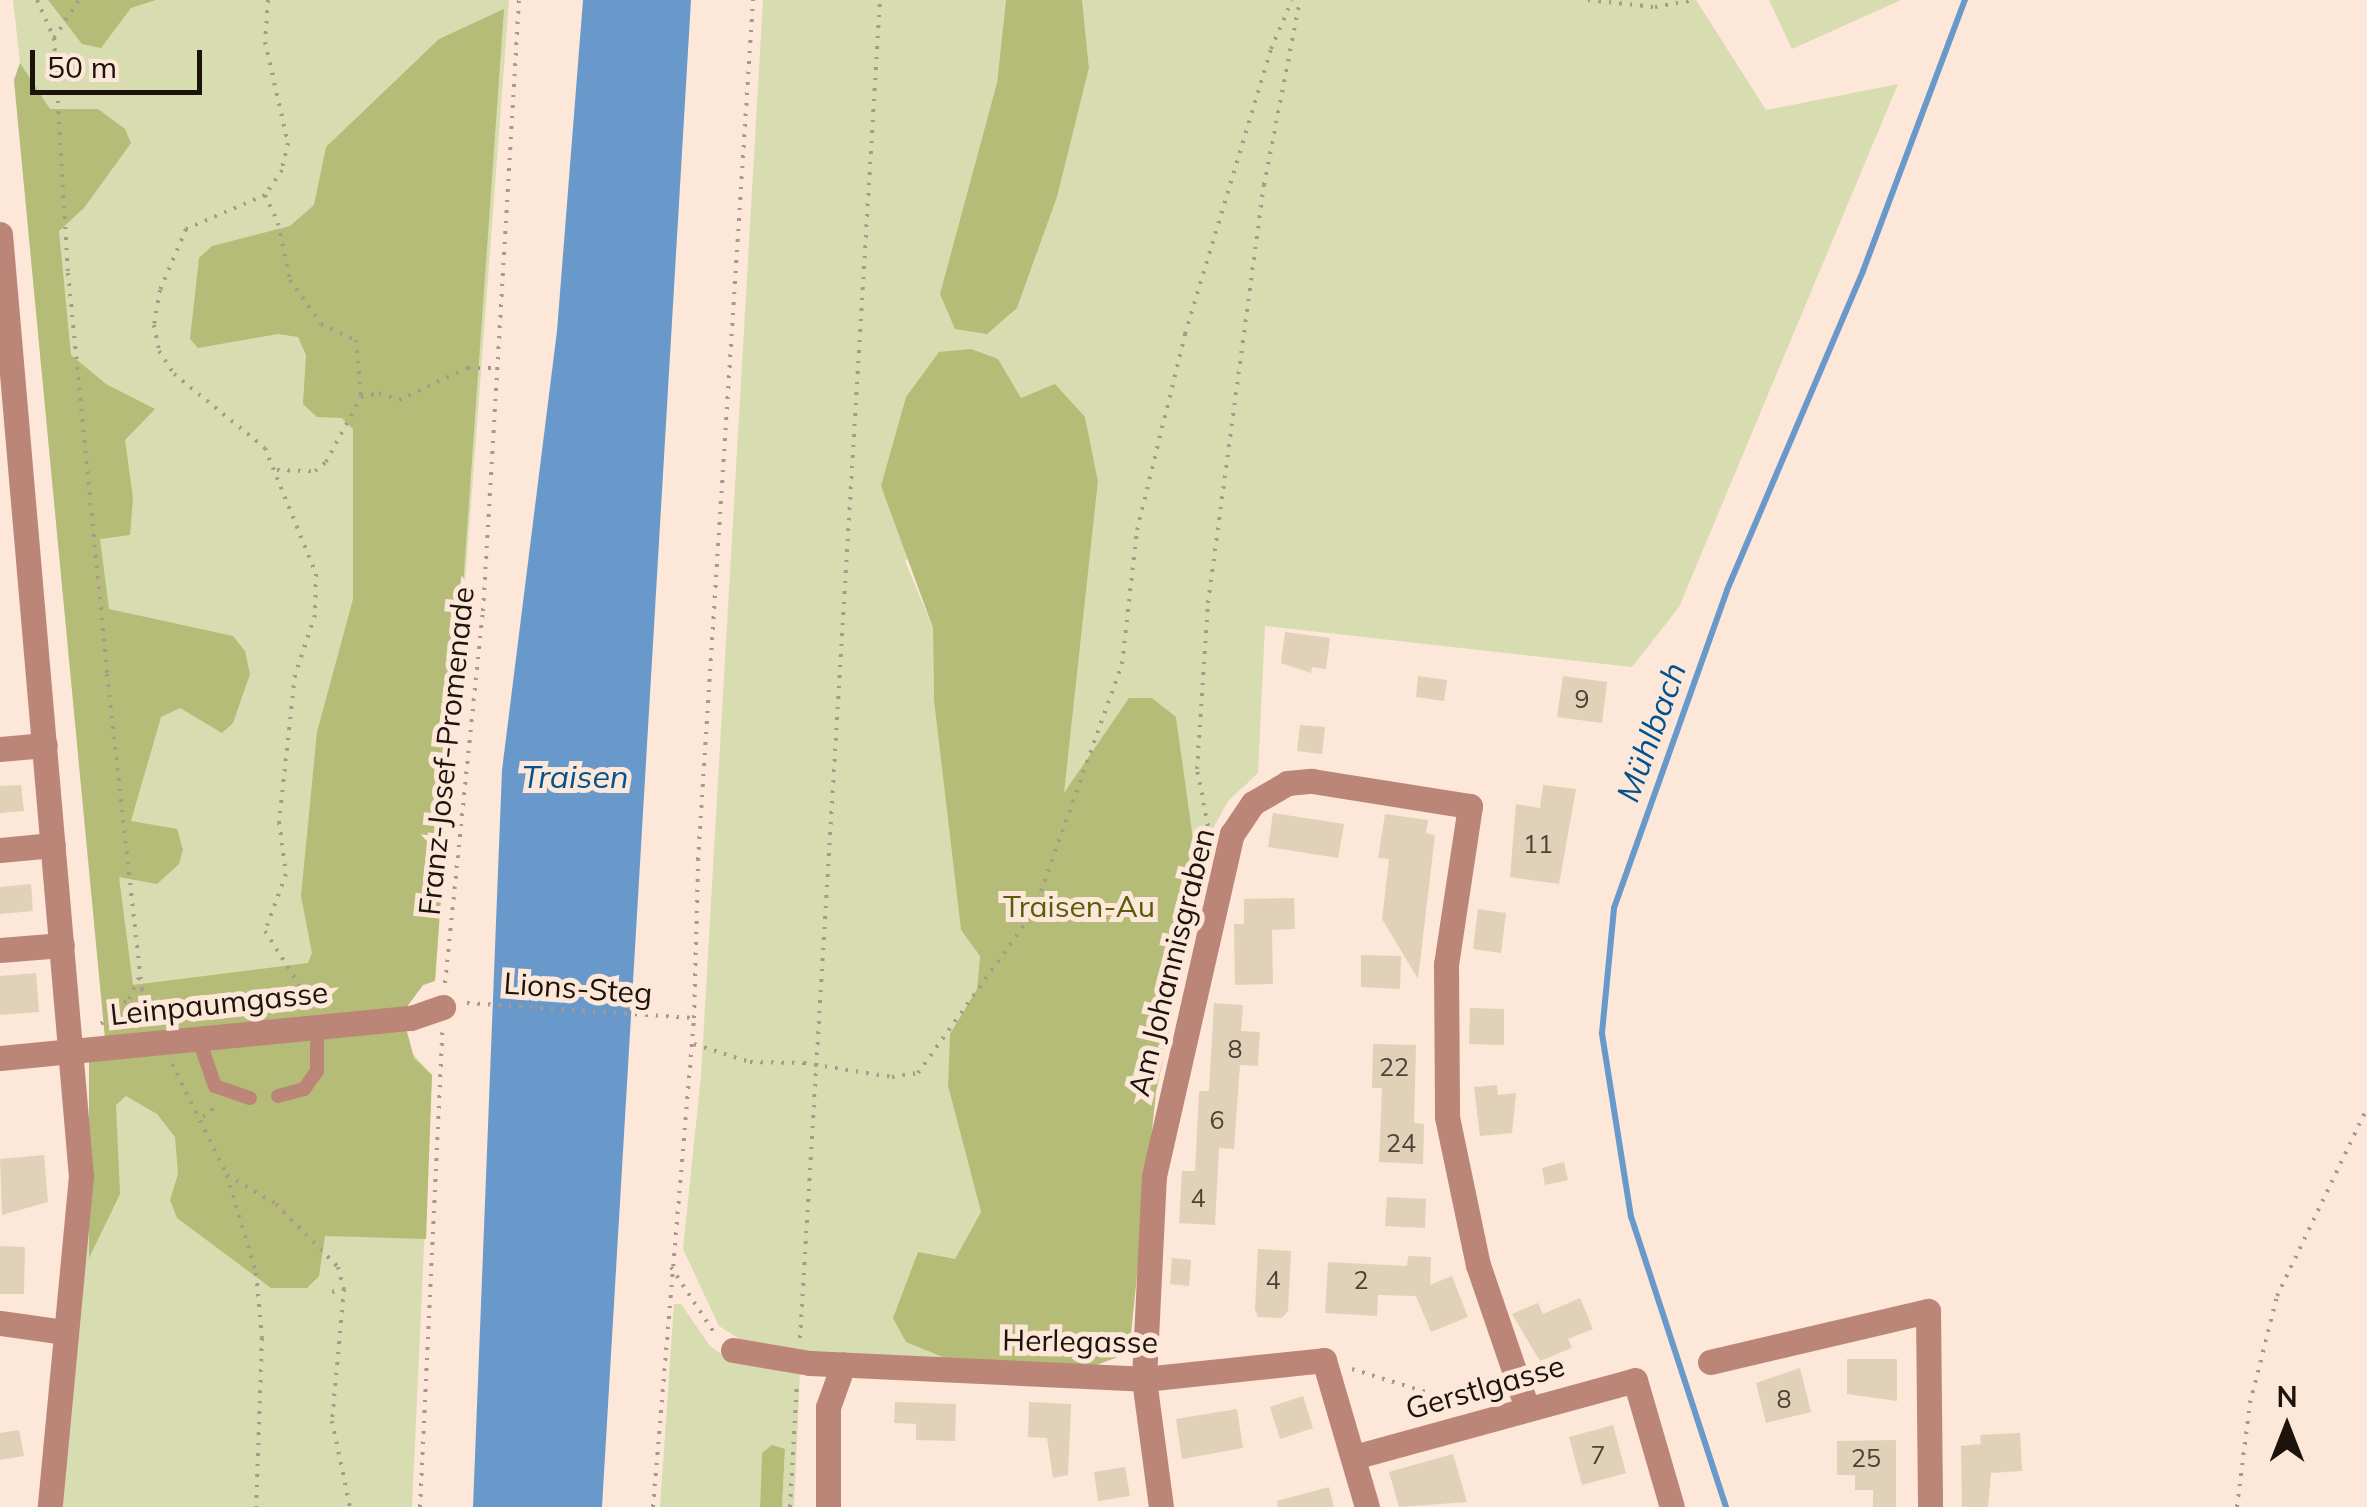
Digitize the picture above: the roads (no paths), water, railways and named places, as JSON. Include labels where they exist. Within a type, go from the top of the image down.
[{"type":"street","points":[[0,234],[81,1176],[50,1507]]},
{"type":"street","points":[[0,749],[45,745]]},
{"type":"street","name":"Am Johannisgraben","points":[[1161,1507],[1144,1379],[1154,1176],[1224,858],[1254,803],[1287,783],[1312,781],[1470,806],[1446,964],[1447,1117],[1478,1265],[1526,1408]]},
{"type":"street","points":[[0,850],[53,845]]},
{"type":"street","points":[[0,950],[62,946]]},
{"type":"street","name":"Leinpaumgasse","points":[[0,1058],[411,1018],[450,1004]]},
{"type":"street","points":[[1710,1362],[1928,1311],[1930,1507]]},
{"type":"street","points":[[0,1323],[66,1332]]},
{"type":"street","name":"Herlegasse","points":[[733,1350],[798,1362],[1144,1379],[1324,1360],[1354,1458]]},
{"type":"street","points":[[828,1507],[828,1407],[843,1365]]},
{"type":"street","name":"Gerstlgasse","points":[[1354,1458],[1634,1380],[1672,1507]]},
{"type":"street","points":[[1354,1458],[1367,1507]]},
{"type":"lane","points":[[278,1096],[304,1089],[317,1072],[317,1026]]},
{"type":"lane","points":[[198,1037],[214,1086],[250,1098]]},
{"type":"water","name":"Traisen","points":[[583,0],[691,0],[602,1507],[473,1507],[502,770],[557,331]]},
{"type":"waterway","name":"Mühlbach","points":[[1726,1507],[1631,1217],[1602,1033],[1614,908],[1727,590],[1863,271],[1965,0]]},
{"type":"park label","name":"Traisen-Au","points":[[1079,906]]}]
